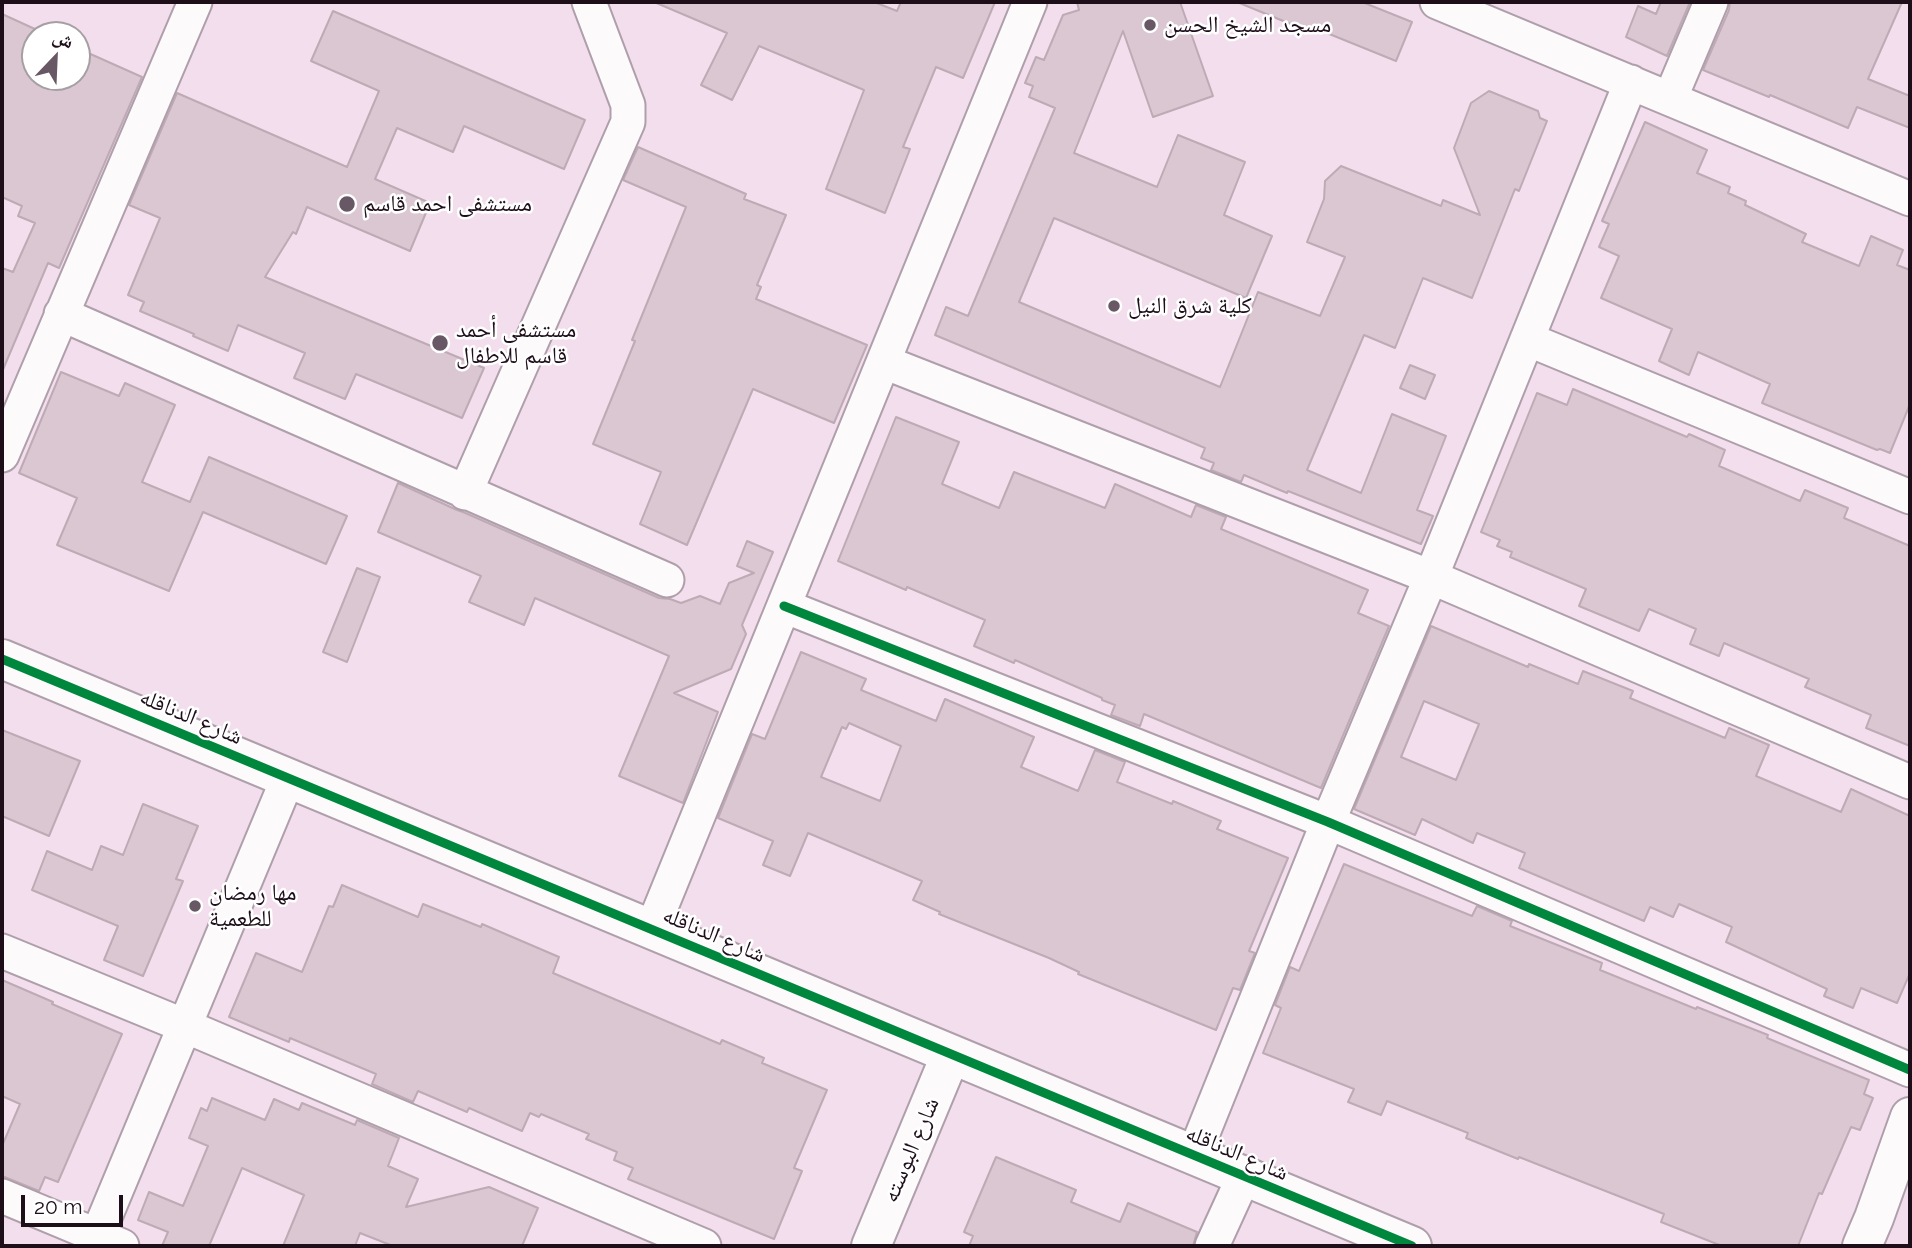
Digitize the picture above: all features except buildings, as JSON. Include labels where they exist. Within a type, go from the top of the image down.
[{"type":"street","points":[[2,455],[195,2]]},
{"type":"street","points":[[465,493],[628,122],[628,105],[589,2]]},
{"type":"street","points":[[652,929],[1030,2]]},
{"type":"street","points":[[1437,2],[1910,199]]},
{"type":"street","points":[[1670,99],[1711,2]]},
{"type":"street","points":[[1194,1155],[1631,82]]},
{"type":"street","points":[[61,314],[667,580]]},
{"type":"street","points":[[1527,339],[1910,497]]},
{"type":"street","points":[[884,362],[1431,577],[1910,782]]},
{"type":"street","points":[[784,606],[1328,822],[1910,1070]]},
{"type":"street","name":"شارع الدناقله","points":[[2,659],[1412,1246]]},
{"type":"street","points":[[2,1196],[104,1243],[185,1026],[288,778]]},
{"type":"street","points":[[2,951],[704,1246]]},
{"type":"street","name":"شارع البوسته","points":[[871,1246],[951,1054]]},
{"type":"street","points":[[1862,1246],[1910,1117]]},
{"type":"street","points":[[1212,1246],[1244,1177]]},
{"type":"cycle path","points":[[784,606],[1328,822],[1910,1070]]},
{"type":"cycle path","points":[[2,659],[1412,1246]]},
{"type":"place","name":"مسجد الشيخ الحسن","points":[[1150,25]]},
{"type":"place","name":"مستشفى احمد قاسم","points":[[347,204]]},
{"type":"place","name":"كلية شرق النيل","points":[[1114,306]]},
{"type":"place","name":"مستشفى أحمد قاسم للاطفال","points":[[440,343]]},
{"type":"place","name":"مها رمضان للطعمية","points":[[195,906]]}]
